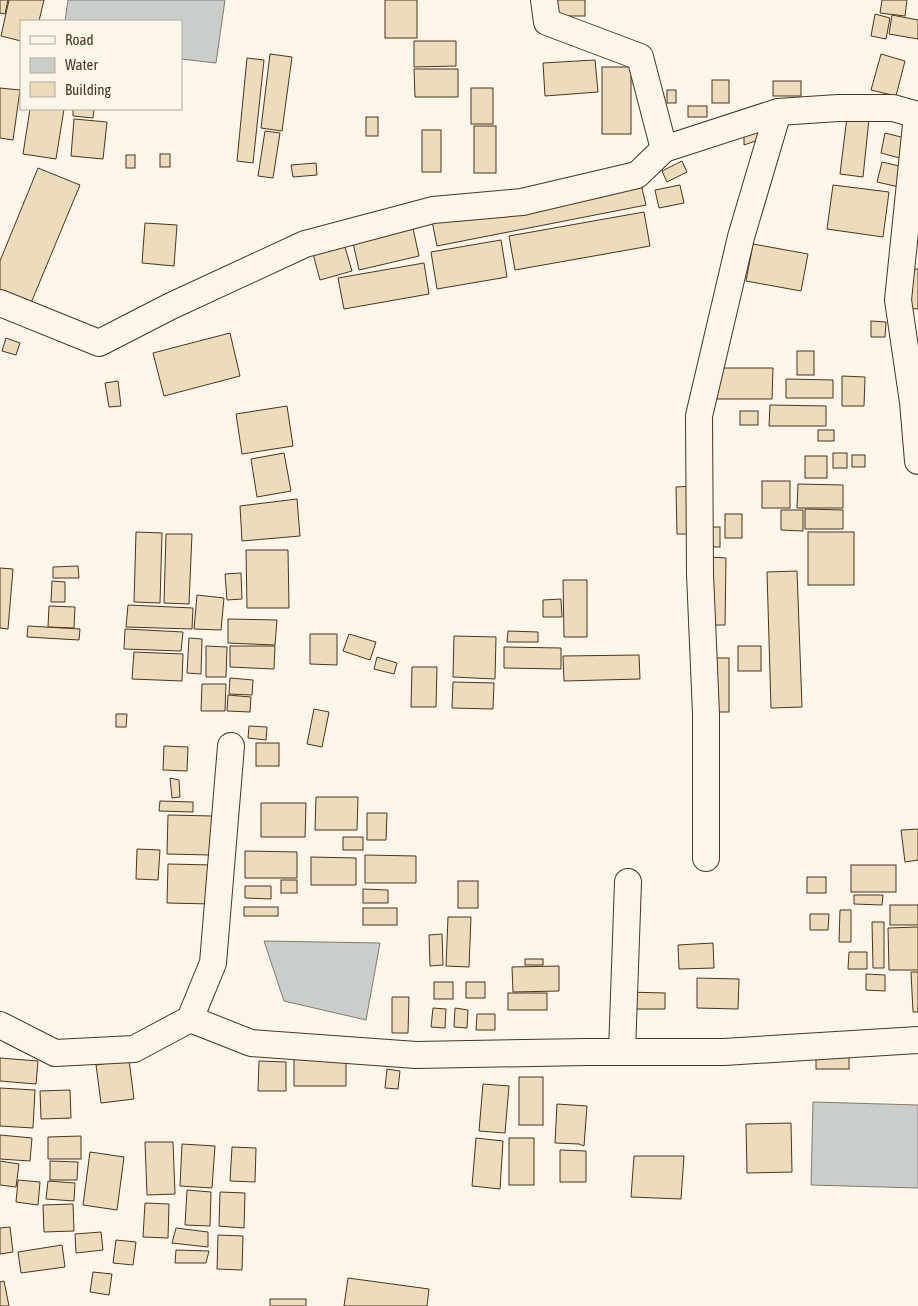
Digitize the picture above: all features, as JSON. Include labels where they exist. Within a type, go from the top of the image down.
[{"type":"street","points":[[544,0],[547,22],[640,56],[664,149]]},
{"type":"street","points":[[0,303],[99,343],[171,306],[305,244],[433,210],[522,202],[637,175],[664,149],[778,112],[838,108],[893,108],[918,115],[898,300],[913,402],[918,461]]},
{"type":"street","points":[[706,858],[706,714],[700,574],[699,416],[741,237],[778,112]]},
{"type":"street","points":[[0,1025],[55,1053],[134,1048],[190,1019],[214,963],[231,746]]},
{"type":"street","points":[[622,1052],[628,882]]},
{"type":"street","points":[[190,1019],[251,1044],[416,1055],[724,1052],[918,1040]]},
{"type":"water","points":[[68,0],[225,0],[216,63],[182,59],[182,20],[65,20]]},
{"type":"water","points":[[264,941],[380,943],[366,1020],[284,1001]]},
{"type":"water","points":[[813,1102],[918,1105],[918,1188],[811,1185]]},
{"type":"building","points":[[0,0],[8,0],[5,14],[0,13]]},
{"type":"building","points":[[9,0],[44,0],[39,20],[20,20],[20,41],[1,36]]},
{"type":"building","points":[[385,0],[417,0],[417,38],[385,38]]},
{"type":"building","points":[[555,0],[585,0],[585,16],[555,16]]},
{"type":"building","points":[[882,0],[907,0],[905,16],[880,13]]},
{"type":"building","points":[[875,14],[890,18],[886,39],[871,36]]},
{"type":"building","points":[[892,15],[918,20],[918,39],[889,34]]},
{"type":"building","points":[[414,41],[456,41],[456,66],[414,67]]},
{"type":"building","points":[[270,54],[292,57],[282,131],[261,128]]},
{"type":"building","points":[[881,54],[905,61],[896,96],[871,90]]},
{"type":"building","points":[[247,58],[264,60],[253,163],[237,161]]},
{"type":"building","points":[[595,60],[598,92],[545,96],[543,63]]},
{"type":"building","points":[[602,67],[631,67],[631,134],[602,134]]},
{"type":"building","points":[[414,69],[458,69],[458,97],[415,97]]},
{"type":"building","points":[[712,80],[729,80],[729,103],[712,103]]},
{"type":"building","points":[[773,81],[801,81],[801,96],[773,96]]},
{"type":"building","points":[[0,88],[20,90],[13,140],[0,138]]},
{"type":"building","points":[[471,88],[493,88],[493,124],[471,124]]},
{"type":"building","points":[[667,90],[676,90],[676,103],[667,103]]},
{"type":"building","points":[[688,106],[707,106],[707,117],[688,117]]},
{"type":"building","points":[[30,110],[64,110],[56,159],[23,154]]},
{"type":"building","points":[[73,110],[94,110],[93,118],[73,116]]},
{"type":"building","points":[[366,117],[378,117],[378,136],[366,136]]},
{"type":"building","points":[[847,117],[869,119],[863,177],[840,174]]},
{"type":"building","points":[[74,119],[107,122],[103,159],[71,156]]},
{"type":"building","points":[[765,123],[767,137],[744,145],[744,131]]},
{"type":"building","points":[[474,126],[496,126],[496,173],[474,173]]},
{"type":"building","points":[[422,130],[441,130],[441,172],[422,172]]},
{"type":"building","points":[[265,131],[280,133],[273,178],[258,176]]},
{"type":"building","points":[[885,133],[905,138],[900,158],[881,153]]},
{"type":"building","points":[[160,154],[170,154],[170,167],[160,167]]},
{"type":"building","points":[[126,155],[135,155],[135,168],[126,168]]},
{"type":"building","points":[[682,161],[687,172],[667,182],[662,171]]},
{"type":"building","points":[[882,162],[904,167],[899,187],[877,182]]},
{"type":"building","points":[[316,163],[317,175],[293,177],[291,165]]},
{"type":"building","points":[[38,168],[80,185],[31,303],[0,290],[0,261]]},
{"type":"building","points":[[640,180],[646,205],[437,246],[432,221]]},
{"type":"building","points":[[680,185],[684,203],[659,208],[655,190]]},
{"type":"building","points":[[833,185],[889,192],[883,237],[827,229]]},
{"type":"building","points":[[644,212],[650,246],[515,270],[509,236]]},
{"type":"building","points":[[145,223],[177,225],[174,266],[142,263]]},
{"type":"building","points":[[412,224],[419,256],[359,270],[352,238]]},
{"type":"building","points":[[342,237],[352,271],[320,280],[311,246]]},
{"type":"building","points":[[501,240],[507,277],[437,289],[431,252]]},
{"type":"building","points":[[753,244],[808,254],[801,291],[746,281]]},
{"type":"building","points":[[424,263],[429,294],[344,309],[338,278]]},
{"type":"building","points":[[908,269],[918,269],[918,309],[907,308]]},
{"type":"building","points":[[871,321],[886,322],[885,337],[871,337]]},
{"type":"building","points":[[230,333],[240,376],[164,396],[153,353]]},
{"type":"building","points":[[6,338],[20,343],[16,355],[2,351]]},
{"type":"building","points":[[797,351],[814,351],[814,375],[797,375]]},
{"type":"building","points":[[716,368],[773,368],[772,399],[716,399]]},
{"type":"building","points":[[842,376],[865,377],[864,406],[842,406]]},
{"type":"building","points":[[786,379],[833,380],[833,398],[786,398]]},
{"type":"building","points":[[118,381],[121,406],[109,407],[105,383]]},
{"type":"building","points":[[770,405],[826,406],[826,426],[769,426]]},
{"type":"building","points":[[287,406],[293,446],[242,454],[236,414]]},
{"type":"building","points":[[740,411],[758,411],[758,425],[740,425]]},
{"type":"building","points":[[818,430],[834,430],[834,441],[818,441]]},
{"type":"building","points":[[284,453],[291,491],[257,497],[251,459]]},
{"type":"building","points":[[833,453],[847,453],[847,468],[833,468]]},
{"type":"building","points":[[852,455],[865,455],[865,467],[852,467]]},
{"type":"building","points":[[805,456],[827,456],[827,478],[805,478]]},
{"type":"building","points":[[762,481],[790,481],[790,508],[762,508]]},
{"type":"building","points":[[798,484],[843,485],[843,508],[797,508]]},
{"type":"building","points":[[695,486],[695,534],[677,534],[676,487]]},
{"type":"building","points":[[297,499],[300,536],[242,541],[240,506]]},
{"type":"building","points":[[805,509],[843,510],[843,529],[805,529]]},
{"type":"building","points":[[781,510],[803,510],[803,531],[781,530]]},
{"type":"building","points":[[725,514],[742,514],[742,538],[725,538]]},
{"type":"building","points":[[705,527],[720,527],[720,547],[705,547]]},
{"type":"building","points":[[136,532],[162,533],[160,603],[134,602]]},
{"type":"building","points":[[808,532],[854,532],[854,585],[808,585]]},
{"type":"building","points":[[166,534],[192,534],[189,604],[164,603]]},
{"type":"building","points":[[246,550],[288,550],[289,608],[247,608]]},
{"type":"building","points":[[709,557],[726,558],[725,625],[708,625]]},
{"type":"building","points":[[78,566],[79,578],[53,578],[53,567]]},
{"type":"building","points":[[0,568],[13,569],[8,629],[0,628]]},
{"type":"building","points":[[797,571],[802,707],[771,708],[767,572]]},
{"type":"building","points":[[241,573],[242,599],[227,600],[225,574]]},
{"type":"building","points":[[563,580],[587,580],[587,637],[564,637]]},
{"type":"building","points":[[52,581],[65,582],[65,602],[51,602]]},
{"type":"building","points":[[197,595],[224,598],[221,630],[194,629]]},
{"type":"building","points":[[561,599],[562,617],[543,617],[543,600]]},
{"type":"building","points":[[128,605],[193,608],[192,629],[126,627]]},
{"type":"building","points":[[49,606],[75,607],[74,628],[48,627]]},
{"type":"building","points":[[228,619],[277,620],[275,645],[228,643]]},
{"type":"building","points":[[28,626],[80,629],[79,640],[27,637]]},
{"type":"building","points":[[125,629],[183,632],[181,651],[124,649]]},
{"type":"building","points":[[508,631],[538,632],[538,642],[507,642]]},
{"type":"building","points":[[310,634],[337,634],[337,665],[310,664]]},
{"type":"building","points":[[349,634],[376,642],[370,660],[343,651]]},
{"type":"building","points":[[454,636],[496,637],[495,679],[453,677]]},
{"type":"building","points":[[189,638],[202,639],[201,674],[187,673]]},
{"type":"building","points":[[206,646],[227,647],[226,677],[206,677]]},
{"type":"building","points":[[230,646],[275,646],[274,669],[230,667]]},
{"type":"building","points":[[738,646],[761,646],[761,671],[738,671]]},
{"type":"building","points":[[504,647],[561,648],[561,669],[504,668]]},
{"type":"building","points":[[134,652],[183,654],[182,681],[132,679]]},
{"type":"building","points":[[639,655],[640,679],[564,681],[563,656]]},
{"type":"building","points":[[377,657],[397,663],[394,674],[374,669]]},
{"type":"building","points":[[713,658],[729,658],[729,712],[713,712]]},
{"type":"building","points":[[412,667],[437,667],[436,707],[411,707]]},
{"type":"building","points":[[230,678],[253,680],[252,695],[229,694]]},
{"type":"building","points":[[453,682],[494,683],[493,709],[452,708]]},
{"type":"building","points":[[202,684],[226,684],[225,711],[201,711]]},
{"type":"building","points":[[228,695],[251,697],[250,712],[227,711]]},
{"type":"building","points":[[314,709],[329,712],[322,747],[307,744]]},
{"type":"building","points":[[116,714],[127,714],[126,727],[116,727]]},
{"type":"building","points":[[249,726],[267,727],[266,740],[248,738]]},
{"type":"building","points":[[256,743],[279,743],[279,766],[256,766]]},
{"type":"building","points":[[164,746],[188,747],[187,771],[163,770]]},
{"type":"building","points":[[170,778],[179,780],[180,797],[172,798]]},
{"type":"building","points":[[316,797],[358,797],[357,830],[315,830]]},
{"type":"building","points":[[160,801],[193,802],[193,812],[159,811]]},
{"type":"building","points":[[261,803],[306,803],[305,837],[261,837]]},
{"type":"building","points":[[367,813],[387,813],[386,840],[367,840]]},
{"type":"building","points":[[168,815],[212,816],[211,855],[167,854]]},
{"type":"building","points":[[918,829],[918,860],[905,862],[901,830]]},
{"type":"building","points":[[343,837],[363,837],[363,850],[343,850]]},
{"type":"building","points":[[137,849],[160,850],[158,880],[136,879]]},
{"type":"building","points":[[245,851],[297,852],[297,878],[245,878]]},
{"type":"building","points":[[365,855],[416,856],[416,883],[365,883]]},
{"type":"building","points":[[311,857],[356,858],[356,885],[311,885]]},
{"type":"building","points":[[168,864],[212,865],[211,904],[167,903]]},
{"type":"building","points":[[851,865],[896,865],[896,892],[851,892]]},
{"type":"building","points":[[807,877],[826,877],[826,893],[807,893]]},
{"type":"building","points":[[281,880],[297,880],[297,893],[281,893]]},
{"type":"building","points":[[458,881],[478,881],[478,908],[458,908]]},
{"type":"building","points":[[245,886],[271,886],[271,899],[245,898]]},
{"type":"building","points":[[363,889],[388,890],[388,903],[363,903]]},
{"type":"building","points":[[854,895],[883,895],[882,905],[854,904]]},
{"type":"building","points":[[890,905],[918,905],[918,925],[890,925]]},
{"type":"building","points":[[244,907],[278,907],[278,916],[244,916]]},
{"type":"building","points":[[363,908],[397,908],[397,925],[363,925]]},
{"type":"building","points":[[840,910],[851,910],[851,942],[839,942]]},
{"type":"building","points":[[810,914],[829,914],[828,930],[810,930]]},
{"type":"building","points":[[448,917],[471,917],[469,967],[446,966]]},
{"type":"building","points":[[872,922],[884,922],[884,968],[873,968]]},
{"type":"building","points":[[918,927],[918,970],[889,970],[888,928]]},
{"type":"building","points":[[442,934],[443,965],[430,966],[429,935]]},
{"type":"building","points":[[713,943],[714,968],[679,969],[678,945]]},
{"type":"building","points":[[849,952],[867,952],[867,969],[848,969]]},
{"type":"building","points":[[525,959],[543,959],[543,965],[525,965]]},
{"type":"building","points":[[559,966],[559,991],[513,992],[512,967]]},
{"type":"building","points":[[911,972],[918,972],[918,1012],[913,1012]]},
{"type":"building","points":[[866,974],[885,975],[885,991],[866,990]]},
{"type":"building","points":[[697,978],[739,979],[738,1009],[697,1008]]},
{"type":"building","points":[[434,982],[453,982],[453,999],[434,999]]},
{"type":"building","points":[[466,982],[485,982],[485,998],[466,998]]},
{"type":"building","points":[[626,992],[665,993],[665,1009],[626,1009]]},
{"type":"building","points":[[508,993],[547,993],[547,1010],[508,1010]]},
{"type":"building","points":[[392,997],[409,997],[408,1033],[392,1033]]},
{"type":"building","points":[[433,1008],[446,1009],[445,1028],[431,1027]]},
{"type":"building","points":[[455,1008],[468,1010],[467,1028],[454,1027]]},
{"type":"building","points":[[477,1014],[495,1014],[495,1030],[476,1030]]},
{"type":"building","points":[[816,1054],[849,1054],[849,1069],[816,1069]]},
{"type":"building","points":[[0,1058],[38,1061],[36,1084],[0,1081]]},
{"type":"building","points":[[294,1059],[346,1060],[346,1086],[294,1086]]},
{"type":"building","points":[[129,1060],[134,1099],[101,1103],[96,1065]]},
{"type":"building","points":[[259,1061],[286,1062],[286,1091],[258,1091]]},
{"type":"building","points":[[387,1069],[400,1071],[398,1089],[385,1088]]},
{"type":"building","points":[[519,1077],[543,1077],[543,1125],[519,1125]]},
{"type":"building","points":[[483,1084],[509,1086],[505,1133],[479,1131]]},
{"type":"building","points":[[0,1088],[35,1090],[33,1128],[0,1126]]},
{"type":"building","points":[[70,1090],[71,1118],[41,1119],[40,1091]]},
{"type":"building","points":[[557,1104],[587,1106],[584,1146],[555,1143]]},
{"type":"building","points":[[791,1123],[792,1172],[747,1173],[746,1124]]},
{"type":"building","points":[[0,1135],[32,1138],[30,1161],[0,1159]]},
{"type":"building","points":[[81,1136],[81,1159],[48,1159],[48,1137]]},
{"type":"building","points":[[476,1138],[503,1141],[500,1189],[472,1186]]},
{"type":"building","points":[[509,1138],[534,1138],[534,1185],[509,1185]]},
{"type":"building","points":[[145,1142],[173,1142],[175,1194],[147,1195]]},
{"type":"building","points":[[182,1144],[215,1146],[212,1188],[180,1186]]},
{"type":"building","points":[[232,1147],[256,1148],[255,1182],[230,1181]]},
{"type":"building","points":[[560,1150],[586,1151],[586,1182],[560,1182]]},
{"type":"building","points":[[90,1152],[124,1157],[117,1210],[83,1205]]},
{"type":"building","points":[[634,1156],[684,1156],[681,1199],[631,1197]]},
{"type":"building","points":[[0,1161],[19,1164],[16,1187],[0,1185]]},
{"type":"building","points":[[50,1161],[78,1162],[77,1180],[50,1180]]},
{"type":"building","points":[[18,1180],[40,1182],[38,1205],[16,1202]]},
{"type":"building","points":[[48,1181],[75,1183],[74,1201],[46,1199]]},
{"type":"building","points":[[187,1190],[211,1192],[210,1226],[185,1225]]},
{"type":"building","points":[[220,1192],[245,1193],[244,1228],[219,1226]]},
{"type":"building","points":[[145,1203],[169,1204],[168,1238],[143,1237]]},
{"type":"building","points":[[73,1204],[74,1231],[44,1232],[43,1205]]},
{"type":"building","points":[[10,1227],[13,1252],[0,1254],[0,1228]]},
{"type":"building","points":[[176,1228],[208,1232],[208,1247],[172,1243]]},
{"type":"building","points":[[101,1232],[103,1250],[76,1253],[75,1234]]},
{"type":"building","points":[[218,1235],[243,1236],[242,1270],[217,1269]]},
{"type":"building","points":[[116,1240],[136,1242],[133,1265],[113,1263]]},
{"type":"building","points":[[62,1245],[65,1267],[21,1273],[18,1252]]},
{"type":"building","points":[[176,1250],[209,1251],[206,1263],[175,1263]]},
{"type":"building","points":[[93,1272],[112,1274],[109,1295],[90,1292]]},
{"type":"building","points":[[348,1278],[429,1289],[427,1306],[344,1306]]},
{"type":"building","points":[[4,1281],[9,1306],[0,1306],[0,1282]]},
{"type":"building","points":[[270,1299],[306,1299],[306,1306],[270,1306]]}]
